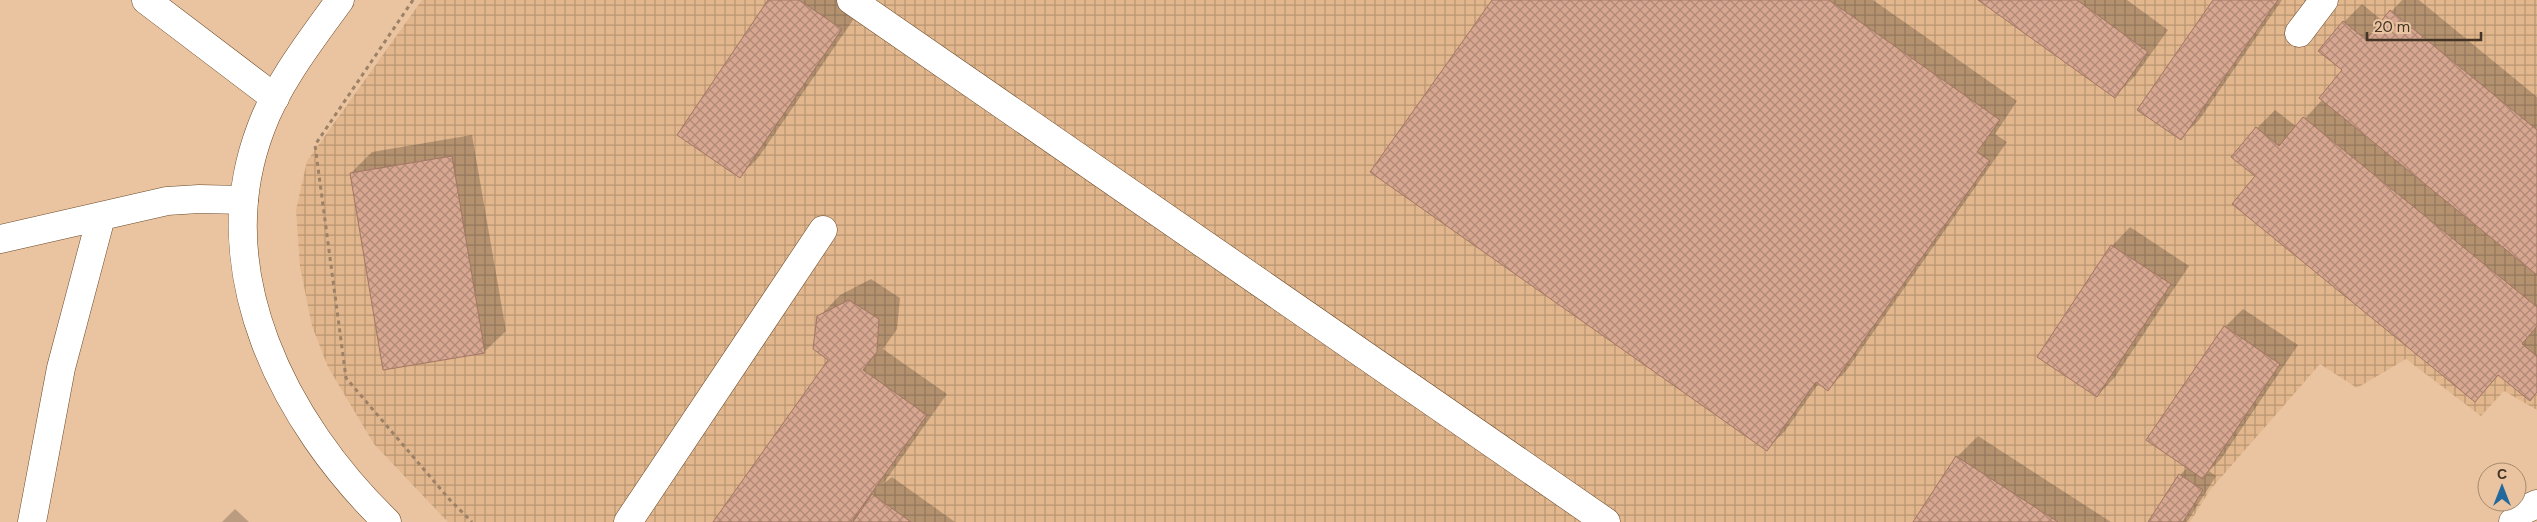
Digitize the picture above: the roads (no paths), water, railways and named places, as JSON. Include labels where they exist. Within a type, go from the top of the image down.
[{"type":"street","points":[[146,0],[275,98]]},
{"type":"street","points":[[340,0],[308,44],[275,98],[260,128],[250,164],[244,200],[244,259],[250,293],[270,359],[296,408],[326,452],[362,496],[388,522]]},
{"type":"street","points":[[850,0],[1606,522]]},
{"type":"street","points":[[2299,33],[2324,0]]},
{"type":"street","points":[[0,239],[167,201],[199,199],[244,200]]},
{"type":"street","points":[[32,522],[61,368],[101,217]]},
{"type":"street","points":[[628,522],[823,230]]},
{"type":"street","points":[[2513,522],[2524,510],[2537,504]]}]
